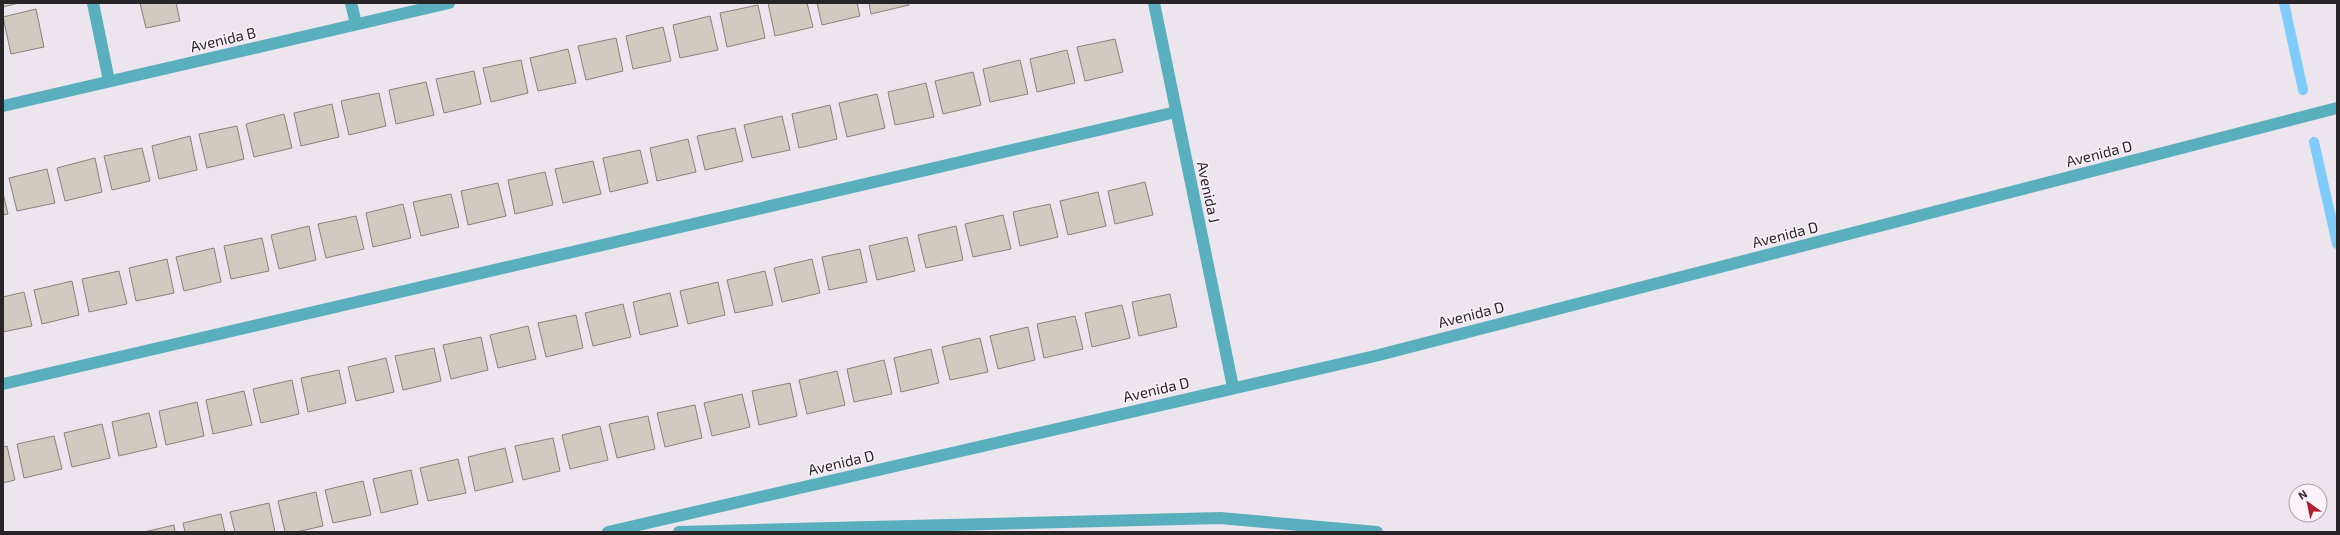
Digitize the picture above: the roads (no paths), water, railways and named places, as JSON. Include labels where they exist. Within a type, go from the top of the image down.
[{"type":"street","points":[[93,3],[109,81]]},
{"type":"street","points":[[351,3],[356,24]]},
{"type":"street","name":"Avenida B","points":[[3,106],[449,3]]},
{"type":"street","name":"Avenida J","points":[[1154,3],[1233,387]]},
{"type":"street","name":"Avenida D","points":[[608,532],[1233,387],[1375,356],[2337,108]]},
{"type":"street","points":[[3,384],[1176,112]]},
{"type":"street","points":[[680,532],[1220,518],[1377,532]]},
{"type":"waterway","points":[[2284,3],[2303,90]]},
{"type":"waterway","points":[[2314,142],[2337,244]]}]
